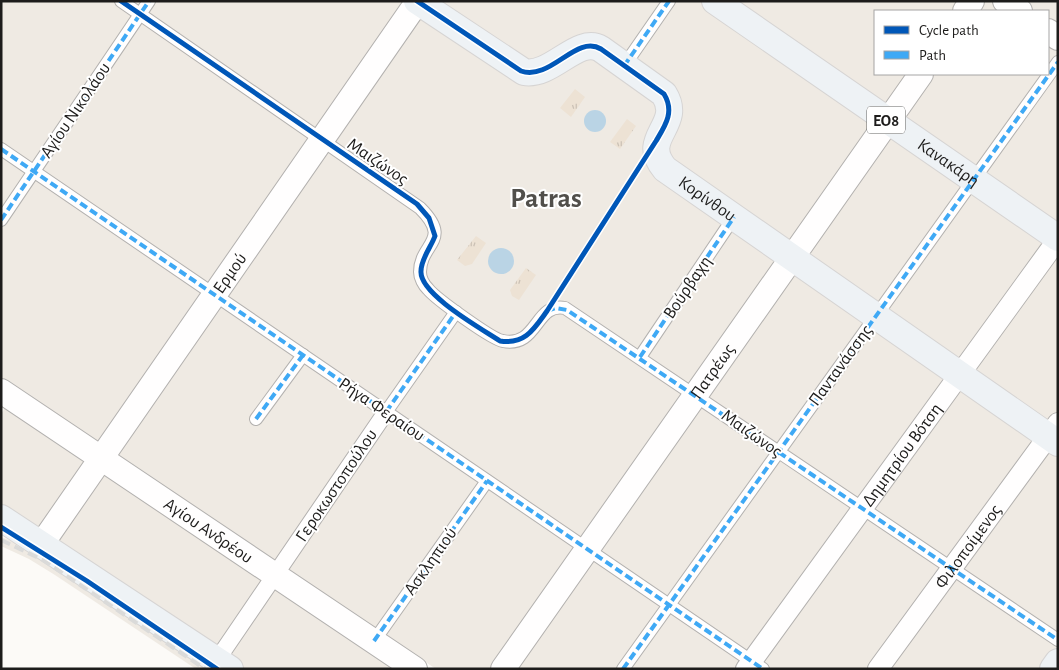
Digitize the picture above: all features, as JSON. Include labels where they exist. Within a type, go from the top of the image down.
[{"type":"main road","name":"Κανακάρη","points":[[715,1],[1058,238]]},
{"type":"main road","points":[[1006,1],[1019,10]]},
{"type":"main road","name":"Κορίνθου","points":[[418,2],[524,72],[542,71],[583,47],[590,45],[601,49],[664,94],[668,101],[670,107],[668,122],[656,142],[661,164],[791,258],[960,374],[1054,434]]},
{"type":"main road","name":"Ερμού","points":[[41,544],[418,2]]},
{"type":"main road","name":"Πατρέως","points":[[503,669],[920,75]]},
{"type":"main road","name":"Αγίου Ανδρέου","points":[[1,391],[415,669]]},
{"type":"main road","points":[[1,518],[224,665]]},
{"type":"main road","points":[[1053,669],[1058,662]]},
{"type":"street","name":"Μαιζώνος","points":[[121,1],[417,204],[429,218],[435,236],[422,263],[420,273],[422,280],[428,290],[456,312],[500,341],[508,342],[529,335],[547,311],[565,308],[696,394],[1058,640]]},
{"type":"street","name":"Αγίου Νικολάου","points":[[1,220],[149,1]]},
{"type":"street","points":[[624,66],[668,1]]},
{"type":"street","name":"Παντανάσσης","points":[[1049,74],[1058,62]]},
{"type":"street","name":"Παντανάσσης","points":[[623,669],[1049,75]]},
{"type":"street","name":"Ρήγα Φεραίου","points":[[1,149],[669,604],[754,666]]},
{"type":"street","name":"Βούρβαχη","points":[[640,357],[734,217]]},
{"type":"street","name":"Δημητρίου Βότση","points":[[754,666],[863,508],[1058,238]]},
{"type":"street","name":"Γεροκωστοπούλου","points":[[224,665],[275,575],[456,312]]},
{"type":"street","points":[[256,420],[303,355]]},
{"type":"street","name":"Φιλοποίμενος","points":[[878,669],[1054,434]]},
{"type":"street","name":"Ασκληπιού","points":[[374,641],[487,481]]},
{"type":"shaded area","points":[[1,1],[1058,1],[1058,669],[436,669],[1,378]]},
{"type":"shaded area","points":[[10,400],[415,669],[230,669],[1,517],[1,414]]},
{"type":"shaded area","points":[[1,537],[27,547],[212,669],[196,669],[55,575],[29,559],[1,546]]},
{"type":"green space","points":[[575,89],[585,97],[571,117],[560,108]]},
{"type":"green space","points":[[627,119],[636,126],[620,149],[610,142]]},
{"type":"green space","points":[[476,236],[486,243],[472,264],[465,266],[457,260]]},
{"type":"green space","points":[[526,268],[536,275],[519,300],[512,296],[510,290]]},
{"type":"water","points":[[595,110],[603,113],[606,121],[603,129],[595,132],[587,129],[584,121],[587,113]]},
{"type":"water","points":[[501,248],[510,252],[514,261],[510,270],[501,274],[492,270],[488,261],[492,252]]},
{"type":"railway","points":[[1,540],[43,560],[205,669]]},
{"type":"marked path","points":[[1,220],[149,1]]},
{"type":"marked path","points":[[624,66],[669,1]]},
{"type":"marked path","points":[[1049,75],[1058,62]]},
{"type":"marked path","points":[[623,669],[1049,75]]},
{"type":"marked path","points":[[1,149],[763,669]]},
{"type":"marked path","points":[[640,357],[734,217]]},
{"type":"marked path","points":[[547,311],[556,308],[567,310],[1058,640]]},
{"type":"marked path","points":[[386,412],[456,312]]},
{"type":"marked path","points":[[256,419],[303,355]]},
{"type":"marked path","points":[[374,641],[487,481]]},
{"type":"cycle path","points":[[121,1],[417,204],[429,218],[435,236],[421,267],[423,280],[430,290],[453,310],[500,341],[516,341],[528,334],[547,311],[663,130],[668,119],[669,107],[664,94],[601,49],[592,46],[582,48],[543,70],[521,71],[417,1]]},
{"type":"cycle path","points":[[1,527],[87,581],[217,669]]},
{"type":"district","name":"Patras","points":[[546,197]]}]
